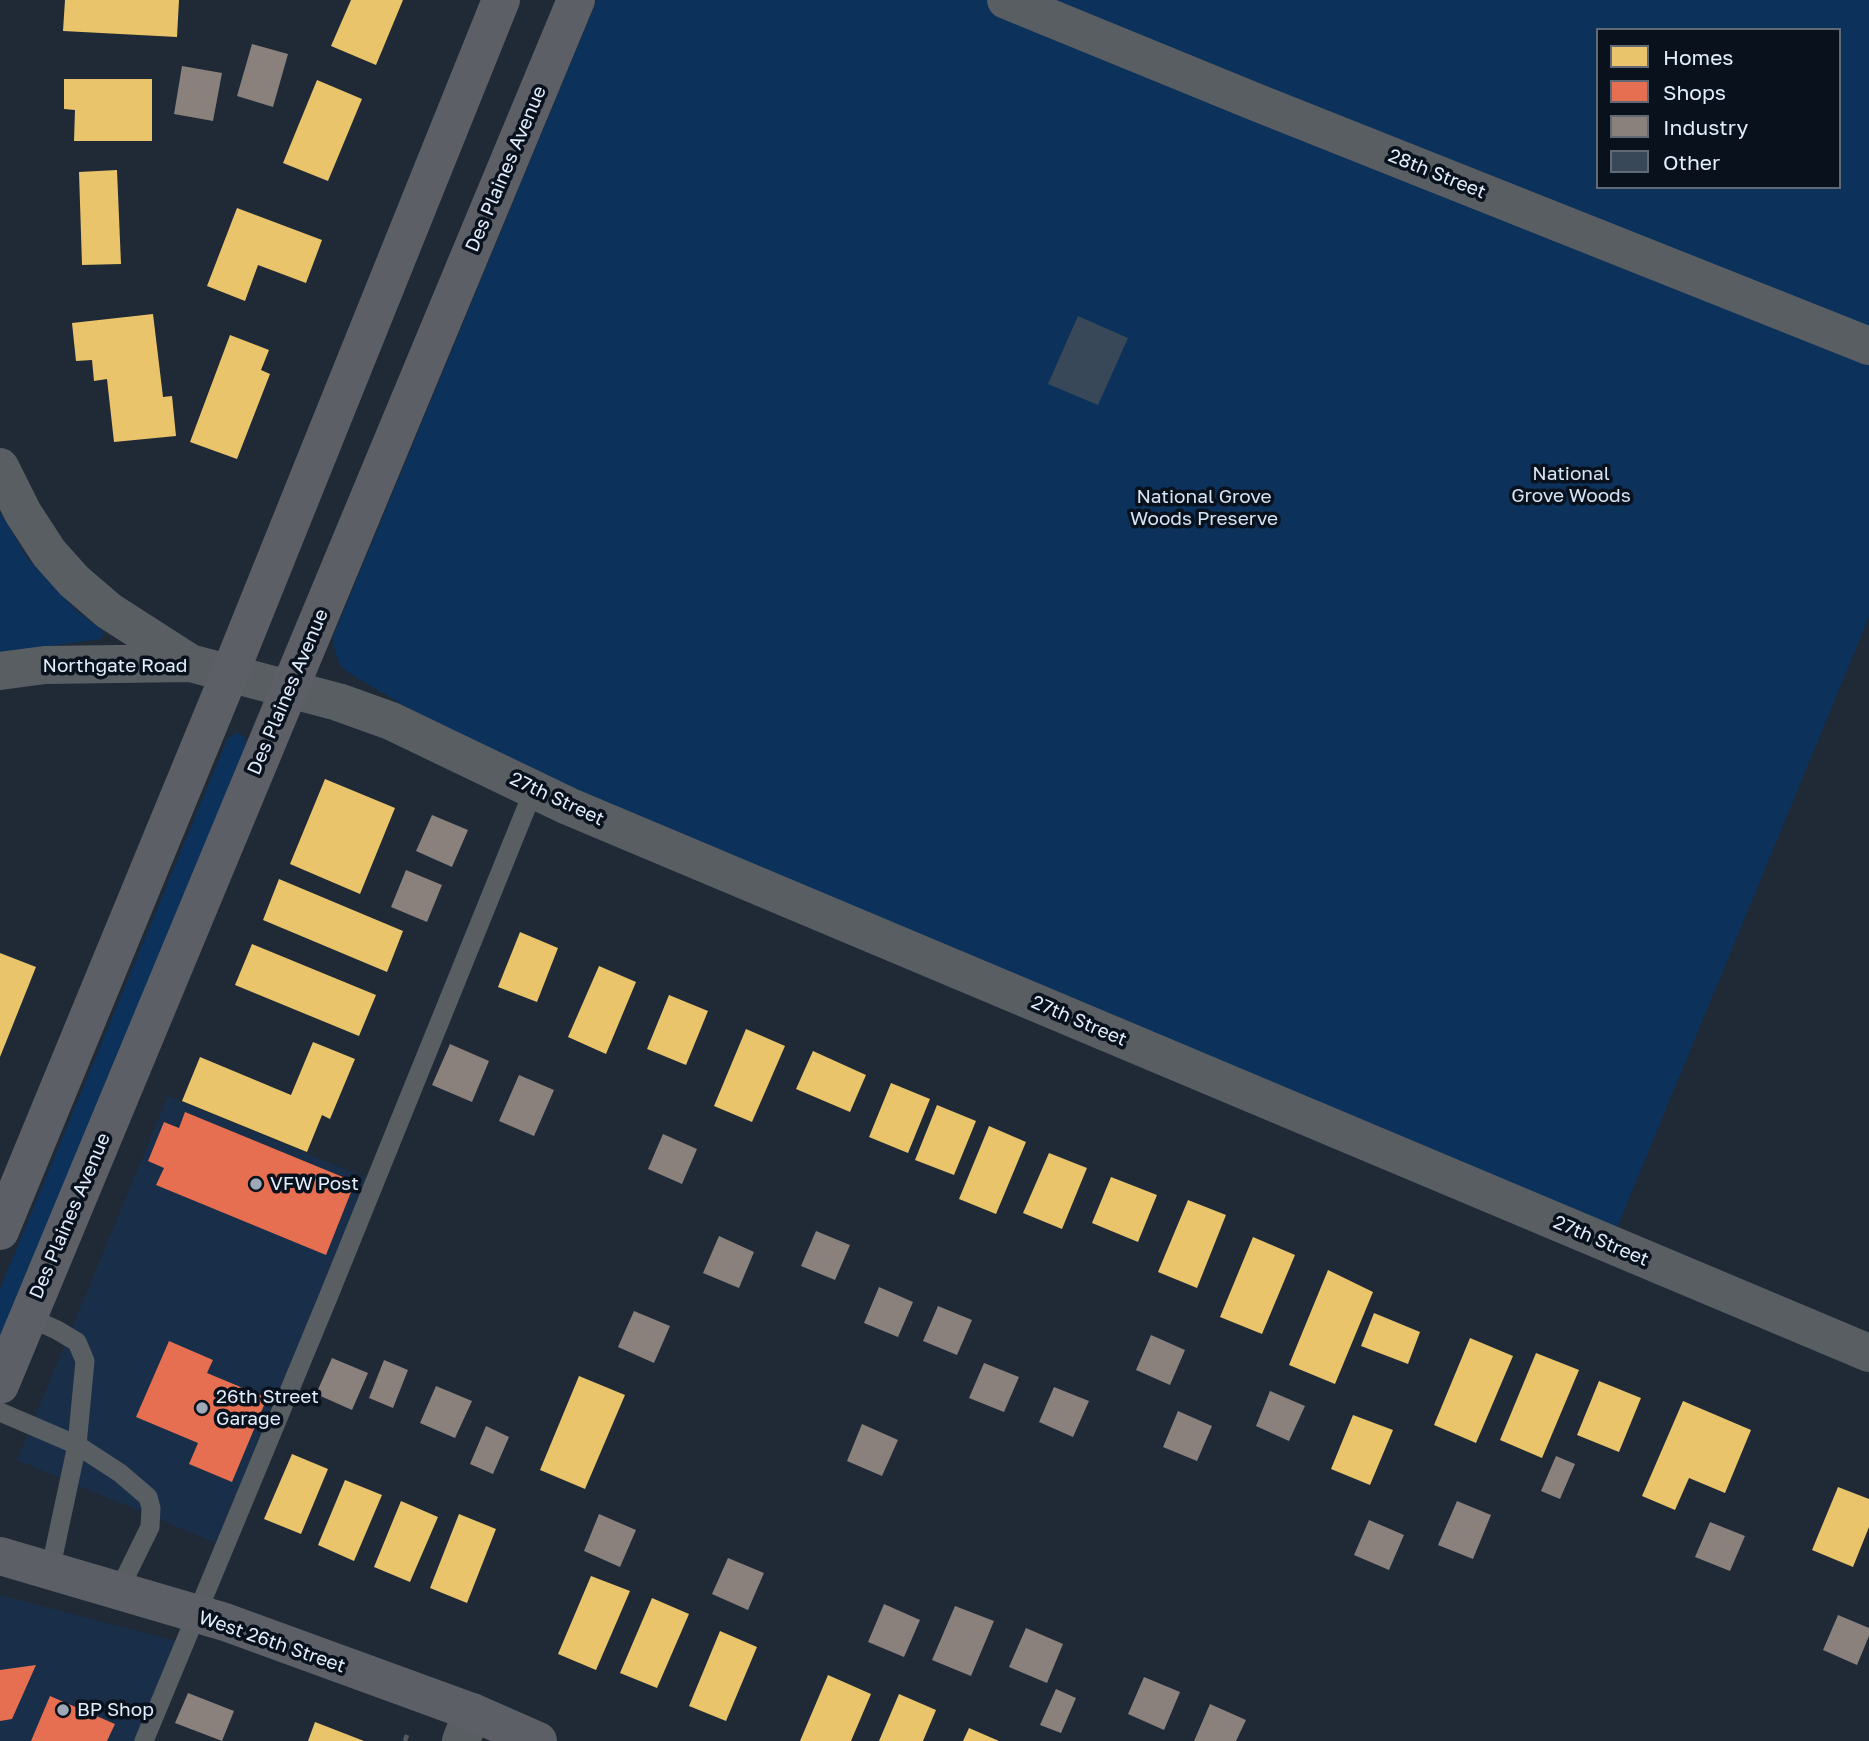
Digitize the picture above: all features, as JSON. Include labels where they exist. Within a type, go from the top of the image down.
[{"type":"street","points":[[0,1231],[230,673],[501,0]]},
{"type":"street","name":"Des Plaines Avenue","points":[[0,1385],[576,0]]},
{"type":"street","name":"28th Street","points":[[1006,0],[1869,346]]},
{"type":"street","points":[[0,467],[23,513],[74,581],[109,611],[190,663]]},
{"type":"street","name":"Northgate Road","points":[[0,671],[45,664],[190,663],[289,689]]},
{"type":"street","name":"27th Street","points":[[289,689],[338,702],[391,721],[581,811],[1869,1353]]},
{"type":"street","name":"West 26th Street","points":[[0,1556],[196,1616],[225,1622],[466,1727],[538,1741]]},
{"type":"lane","points":[[144,1741],[534,789]]},
{"type":"lane","points":[[28,1317],[57,1329],[77,1342],[85,1361],[77,1445],[50,1571]]},
{"type":"lane","points":[[0,1412],[77,1445],[120,1473],[148,1497],[151,1508],[150,1527],[118,1592]]},
{"type":"shaded area","points":[[168,1096],[381,1184],[233,1550],[17,1460]]},
{"type":"shaded area","points":[[0,1595],[184,1643],[144,1741],[0,1741]]},
{"type":"green space","name":"National Grove Woods","points":[[597,0],[1869,0],[1869,617],[1616,1230],[582,797],[455,735],[357,678],[341,667],[333,637]]},
{"type":"green space","points":[[0,512],[28,559],[78,612],[102,630],[104,633],[101,639],[0,653]]},
{"type":"green space","points":[[237,732],[245,738],[246,746],[0,1340],[0,1289],[227,740]]},
{"type":"building: Homes","points":[[65,0],[179,0],[177,37],[63,31]]},
{"type":"building: Homes","points":[[351,0],[403,0],[376,65],[331,46]]},
{"type":"building: Homes","points":[[64,79],[152,79],[152,141],[74,141],[75,110],[64,109]]},
{"type":"building: Homes","points":[[317,80],[362,99],[328,181],[283,163]]},
{"type":"building: Homes","points":[[117,170],[121,264],[82,265],[79,172]]},
{"type":"building: Homes","points":[[237,208],[322,240],[306,283],[258,265],[245,301],[207,286]]},
{"type":"building: Homes","points":[[153,314],[163,397],[172,396],[176,436],[114,442],[107,379],[94,381],[92,360],[76,361],[72,323]]},
{"type":"building: Homes","points":[[230,335],[269,350],[261,370],[270,374],[237,459],[190,442]]},
{"type":"building: Homes","points":[[325,779],[395,808],[360,894],[290,864]]},
{"type":"building: Homes","points":[[279,879],[403,931],[387,972],[263,920]]},
{"type":"building: Homes","points":[[520,932],[558,948],[537,1002],[498,987]]},
{"type":"building: Homes","points":[[252,944],[376,995],[359,1036],[235,985]]},
{"type":"building: Homes","points":[[0,953],[36,967],[0,1057]]},
{"type":"building: Homes","points":[[599,966],[636,982],[606,1054],[568,1037]]},
{"type":"building: Homes","points":[[669,995],[708,1011],[686,1065],[647,1049]]},
{"type":"building: Homes","points":[[746,1029],[785,1046],[752,1122],[714,1106]]},
{"type":"building: Homes","points":[[313,1042],[355,1059],[330,1119],[322,1115],[307,1152],[182,1101],[200,1057],[291,1095]]},
{"type":"building: Homes","points":[[813,1051],[866,1075],[850,1112],[796,1089]]},
{"type":"building: Homes","points":[[891,1083],[930,1099],[908,1153],[869,1137]]},
{"type":"building: Homes","points":[[937,1105],[976,1121],[954,1175],[915,1160]]},
{"type":"building: Homes","points":[[989,1126],[1026,1142],[996,1214],[959,1199]]},
{"type":"building: Homes","points":[[1049,1153],[1087,1168],[1062,1229],[1023,1213]]},
{"type":"building: Homes","points":[[1111,1177],[1157,1195],[1138,1242],[1092,1223]]},
{"type":"building: Homes","points":[[1188,1200],[1226,1215],[1197,1288],[1158,1272]]},
{"type":"building: Homes","points":[[1253,1237],[1295,1255],[1262,1334],[1220,1317]]},
{"type":"building: Homes","points":[[1328,1270],[1373,1292],[1335,1384],[1289,1365]]},
{"type":"building: Homes","points":[[1374,1313],[1420,1332],[1408,1364],[1361,1346]]},
{"type":"building: Homes","points":[[1470,1338],[1513,1356],[1476,1443],[1434,1425]]},
{"type":"building: Homes","points":[[1536,1353],[1579,1370],[1542,1458],[1500,1440]]},
{"type":"building: Homes","points":[[579,1376],[625,1395],[585,1489],[540,1470]]},
{"type":"building: Homes","points":[[1599,1381],[1641,1398],[1619,1452],[1577,1435]]},
{"type":"building: Homes","points":[[1683,1401],[1751,1430],[1725,1493],[1689,1478],[1675,1510],[1642,1496]]},
{"type":"building: Homes","points":[[1353,1415],[1393,1430],[1370,1485],[1331,1469]]},
{"type":"building: Homes","points":[[292,1454],[328,1469],[301,1534],[264,1519]]},
{"type":"building: Homes","points":[[345,1480],[382,1495],[354,1561],[318,1545]]},
{"type":"building: Homes","points":[[1838,1487],[1869,1499],[1869,1527],[1853,1567],[1812,1550]]},
{"type":"building: Homes","points":[[401,1501],[438,1517],[410,1582],[374,1567]]},
{"type":"building: Homes","points":[[459,1514],[496,1529],[467,1603],[430,1588]]},
{"type":"building: Homes","points":[[591,1576],[630,1591],[596,1670],[558,1654]]},
{"type":"building: Homes","points":[[652,1598],[689,1614],[657,1688],[620,1673]]},
{"type":"building: Homes","points":[[720,1631],[757,1647],[726,1721],[689,1706]]},
{"type":"building: Homes","points":[[828,1675],[871,1694],[851,1741],[800,1741]]},
{"type":"building: Homes","points":[[899,1694],[936,1710],[923,1741],[879,1741]]},
{"type":"building: Homes","points":[[315,1722],[364,1741],[308,1741]]},
{"type":"building: Homes","points":[[969,1728],[999,1741],[963,1741]]},
{"type":"building: Shops","name":"VFW Post","points":[[185,1112],[355,1182],[326,1255],[156,1185],[164,1168],[148,1161],[164,1122],[179,1128]]},
{"type":"building: Shops","name":"26th Street Garage","points":[[169,1341],[213,1360],[207,1373],[267,1398],[232,1482],[189,1464],[198,1443],[136,1417]]},
{"type":"building: Shops","points":[[36,1665],[12,1719],[0,1721],[0,1670]]},
{"type":"building: Shops","name":"BP Shop","points":[[50,1696],[115,1724],[107,1741],[31,1741]]},
{"type":"building: Industry","points":[[252,44],[288,54],[273,107],[237,96]]},
{"type":"building: Industry","points":[[182,66],[222,73],[213,121],[174,114]]},
{"type":"building: Industry","points":[[432,815],[468,830],[452,867],[416,851]]},
{"type":"building: Industry","points":[[406,870],[442,885],[427,922],[391,907]]},
{"type":"building: Industry","points":[[450,1044],[489,1061],[472,1102],[432,1085]]},
{"type":"building: Industry","points":[[519,1075],[554,1090],[534,1136],[499,1121]]},
{"type":"building: Industry","points":[[663,1134],[697,1149],[682,1184],[648,1169]]},
{"type":"building: Industry","points":[[816,1231],[850,1245],[835,1280],[801,1266]]},
{"type":"building: Industry","points":[[719,1236],[754,1252],[739,1288],[703,1273]]},
{"type":"building: Industry","points":[[879,1287],[913,1302],[898,1337],[864,1323]]},
{"type":"building: Industry","points":[[938,1306],[972,1320],[957,1355],[923,1341]]},
{"type":"building: Industry","points":[[634,1311],[670,1326],[654,1363],[618,1347]]},
{"type":"building: Industry","points":[[1151,1335],[1185,1350],[1170,1385],[1136,1370]]},
{"type":"building: Industry","points":[[332,1358],[368,1373],[352,1410],[316,1394]]},
{"type":"building: Industry","points":[[384,1360],[408,1370],[393,1408],[369,1398]]},
{"type":"building: Industry","points":[[984,1363],[1019,1377],[1004,1412],[969,1398]]},
{"type":"building: Industry","points":[[436,1386],[472,1401],[455,1438],[420,1423]]},
{"type":"building: Industry","points":[[1054,1387],[1089,1401],[1073,1437],[1039,1422]]},
{"type":"building: Industry","points":[[1270,1391],[1305,1406],[1289,1441],[1256,1426]]},
{"type":"building: Industry","points":[[1178,1411],[1212,1426],[1197,1461],[1163,1447]]},
{"type":"building: Industry","points":[[862,1424],[898,1440],[882,1476],[847,1461]]},
{"type":"building: Industry","points":[[486,1426],[509,1437],[493,1474],[470,1464]]},
{"type":"building: Industry","points":[[1556,1456],[1575,1464],[1560,1499],[1541,1491]]},
{"type":"building: Industry","points":[[1457,1501],[1491,1515],[1473,1559],[1438,1545]]},
{"type":"building: Industry","points":[[599,1514],[636,1530],[620,1567],[584,1551]]},
{"type":"building: Industry","points":[[1369,1520],[1404,1535],[1389,1570],[1354,1555]]},
{"type":"building: Industry","points":[[1710,1522],[1745,1536],[1730,1571],[1695,1557]]},
{"type":"building: Industry","points":[[728,1558],[764,1573],[748,1610],[712,1594]]},
{"type":"building: Industry","points":[[884,1604],[920,1620],[904,1657],[868,1642]]},
{"type":"building: Industry","points":[[955,1606],[994,1621],[971,1676],[932,1660]]},
{"type":"building: Industry","points":[[1838,1615],[1869,1628],[1869,1636],[1857,1665],[1823,1650]]},
{"type":"building: Industry","points":[[1026,1628],[1063,1644],[1047,1683],[1009,1667]]},
{"type":"building: Industry","points":[[1144,1677],[1180,1692],[1164,1730],[1128,1714]]},
{"type":"building: Industry","points":[[1056,1689],[1076,1698],[1061,1733],[1040,1725]]},
{"type":"building: Industry","points":[[188,1693],[234,1711],[222,1741],[175,1723]]},
{"type":"building: Industry","points":[[1210,1704],[1246,1720],[1236,1741],[1194,1741]]},
{"type":"building: Other","points":[[1078,316],[1128,338],[1098,405],[1048,384]]},
{"type":"place","name":"VFW Post","points":[[256,1184]]},
{"type":"place","name":"26th Street Garage","points":[[202,1408]]},
{"type":"place","name":"BP Shop","points":[[63,1710]]},
{"type":"park label","name":"National Grove Woods Preserve","points":[[1204,508]]}]
